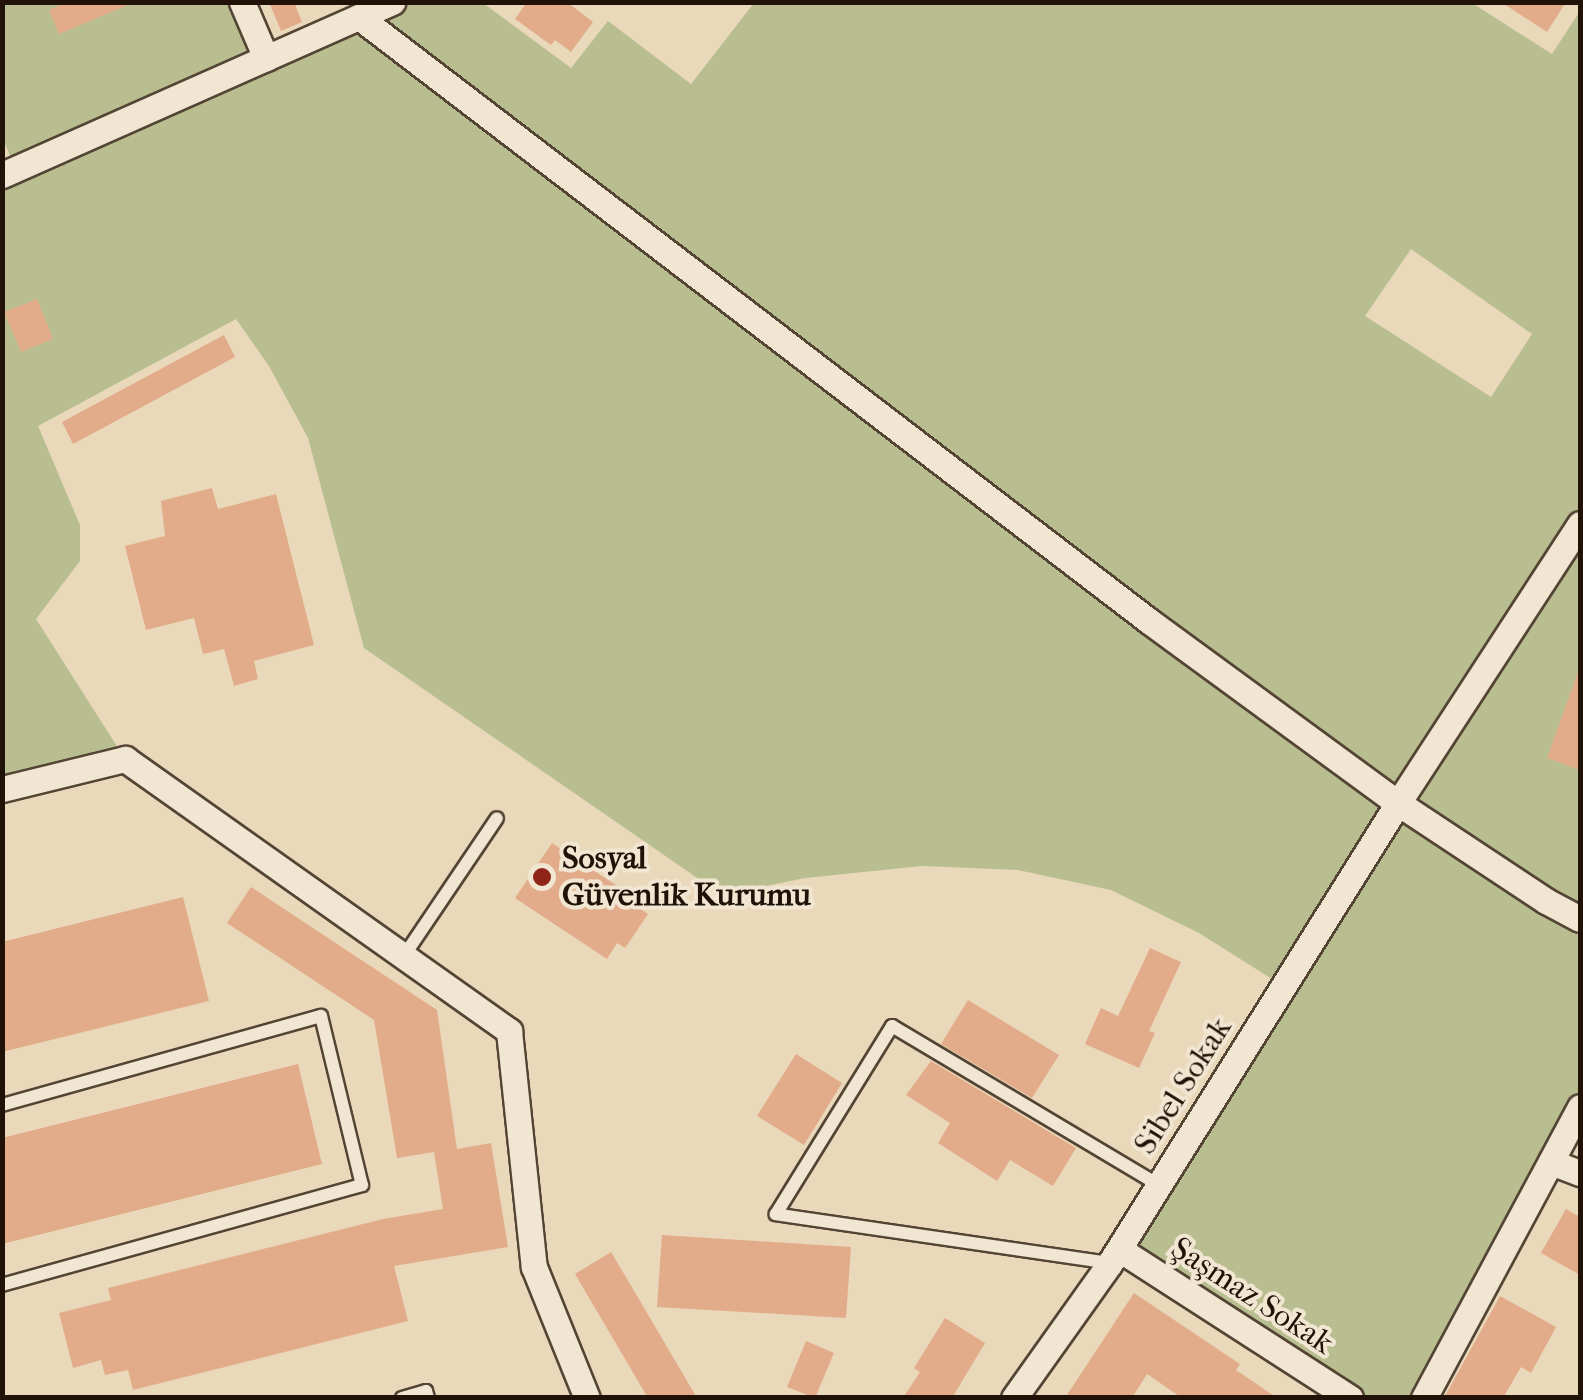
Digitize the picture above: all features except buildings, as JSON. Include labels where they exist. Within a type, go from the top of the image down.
[{"type":"street","points":[[242,2],[266,58]]},
{"type":"street","points":[[2,175],[392,2]]},
{"type":"street","points":[[360,17],[1118,597],[1398,803],[1546,901],[1580,918]]},
{"type":"street","name":"Sibel Sokak","points":[[1014,1398],[1115,1256],[1398,803],[1580,524]]},
{"type":"street","points":[[2,789],[125,759],[509,1031],[534,1267],[587,1398]]},
{"type":"street","points":[[1424,1398],[1580,1107]]},
{"type":"street","points":[[1551,1162],[1580,1173]]},
{"type":"street","name":"Şaşmaz Sokak","points":[[1115,1256],[1350,1398]]},
{"type":"lane","points":[[404,956],[496,818]]},
{"type":"lane","points":[[2,1106],[321,1016],[362,1185],[2,1285]]},
{"type":"lane","points":[[1115,1256],[776,1214],[892,1026],[1158,1185]]},
{"type":"lane","points":[[402,1398],[426,1391],[428,1398]]},
{"type":"green space","points":[[3,3],[242,3],[267,58],[392,3],[483,3],[571,68],[608,21],[691,84],[754,3],[1472,3],[1552,54],[1580,11],[1580,1107],[1424,1397],[1350,1397],[1119,1249],[1283,986],[1199,933],[1111,890],[1018,870],[922,866],[805,878],[722,895],[364,648],[308,438],[269,366],[236,319],[38,426],[80,525],[80,561],[36,619],[125,759],[3,789],[2,175],[15,169],[3,138]],"holes":[[[1411,249],[1532,334],[1491,397],[1365,316]]]},
{"type":"place","name":"Sosyal Güvenlik Kurumu","points":[[542,877]]}]
